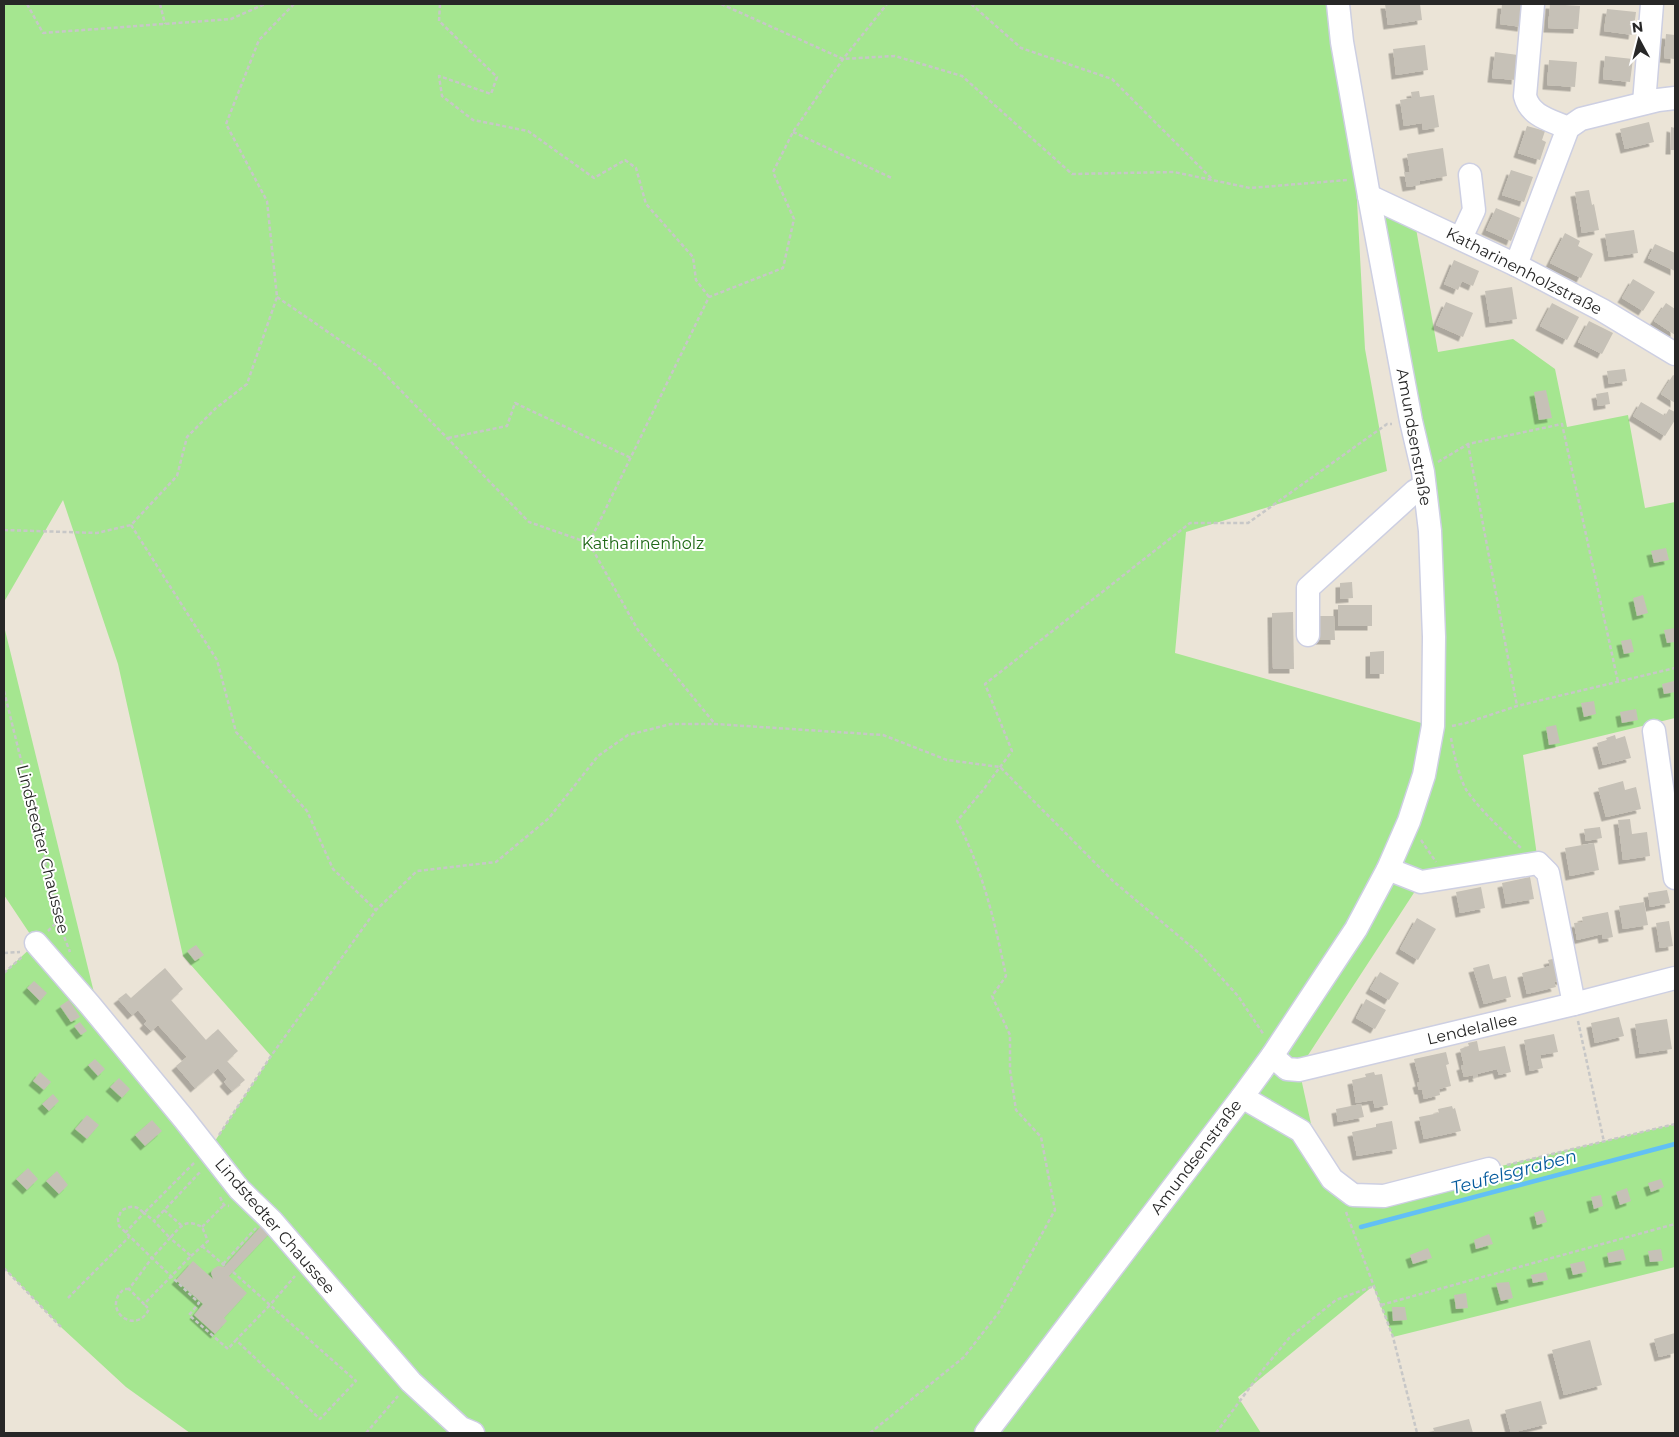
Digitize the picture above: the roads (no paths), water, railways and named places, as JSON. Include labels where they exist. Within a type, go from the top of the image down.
[{"type":"street","name":"Amundsenstraße","points":[[986,1433],[1242,1097],[1274,1053],[1356,929],[1388,869],[1409,821],[1441,726],[1434,637],[1430,531],[1423,479],[1342,42],[1338,4]]},
{"type":"street","points":[[1533,4],[1525,96],[1533,112],[1568,128]]},
{"type":"street","points":[[1644,103],[1652,4]]},
{"type":"street","points":[[1516,265],[1568,128],[1581,119],[1644,103],[1675,98]]},
{"type":"street","points":[[1461,238],[1474,210],[1470,176]]},
{"type":"street","name":"Katharinenholzstraße","points":[[1368,187],[1461,238],[1602,310],[1675,354]]},
{"type":"street","points":[[1308,635],[1308,588],[1408,498],[1423,479]]},
{"type":"street","points":[[1654,731],[1675,878]]},
{"type":"street","points":[[1388,869],[1421,882],[1538,863],[1548,873],[1574,1004]]},
{"type":"street","name":"Lindstedter Chaussee","points":[[32,947],[90,1005],[239,1189],[272,1221],[411,1382],[460,1428],[473,1433]]},
{"type":"street","name":"Lendelallee","points":[[1274,1053],[1288,1069],[1299,1070],[1675,978]]},
{"type":"street","points":[[1242,1097],[1301,1131],[1332,1179],[1353,1195],[1384,1196],[1489,1169]]},
{"type":"waterway","name":"Teufelsgraben","points":[[1361,1227],[1675,1144]]},
{"type":"park label","name":"Katharinenholz","points":[[643,543]]}]
